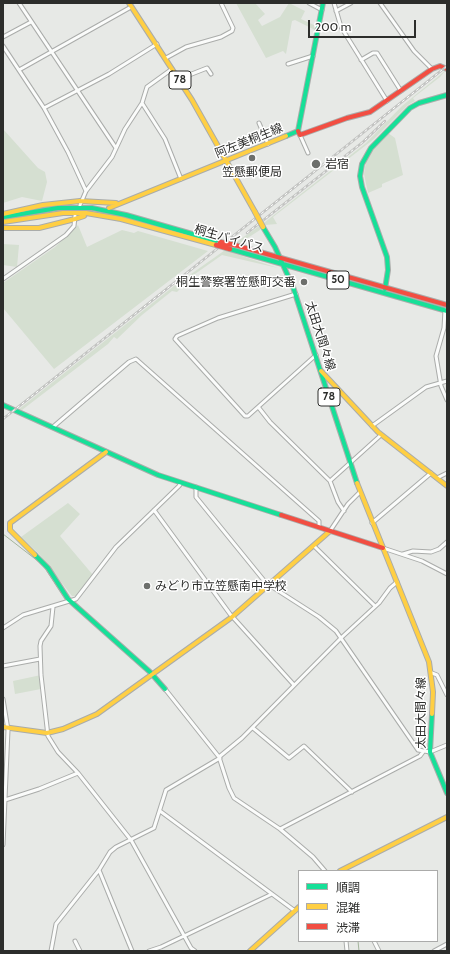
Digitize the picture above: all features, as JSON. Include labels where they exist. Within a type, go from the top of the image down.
[{"type":"main road","name":"阿左美桐生線","points":[[109,208],[227,160],[299,133],[323,3]]},
{"type":"main road","name":"太田大間々線","points":[[130,5],[173,68],[227,160],[280,258],[296,294],[360,492],[432,673],[433,692],[430,752],[447,793]]},
{"type":"main road","points":[[299,133],[370,112],[432,69],[440,66],[447,69]]},
{"type":"main road","points":[[384,293],[388,270],[387,257],[362,187],[360,176],[362,164],[371,148],[410,108],[419,103],[447,95]]},
{"type":"main road","points":[[3,214],[43,205],[120,203]]},
{"type":"main road","name":"桐生バイパス","points":[[3,217],[63,208],[92,208],[126,215],[218,243],[230,249],[446,310]]},
{"type":"main road","name":"桐生バイパス","points":[[3,222],[63,213],[86,213],[121,219],[218,243],[235,245],[447,305]]},
{"type":"main road","points":[[3,228],[38,228],[75,217],[84,216]]},
{"type":"main road","points":[[321,371],[381,435],[447,486]]},
{"type":"main road","points":[[3,404],[106,452],[181,482],[382,548]]},
{"type":"main road","points":[[106,452],[9,526],[10,530],[17,535],[48,568],[68,599],[153,675],[164,689]]},
{"type":"main road","points":[[6,727],[47,733],[75,724],[97,714],[232,617],[330,531]]},
{"type":"main road","points":[[348,869],[447,817]]},
{"type":"main road","points":[[250,951],[298,908]]},
{"type":"street","points":[[19,3],[116,148]]},
{"type":"street","points":[[166,58],[186,47],[221,37],[232,31],[233,28],[221,3]]},
{"type":"street","points":[[309,3],[322,10]]},
{"type":"street","points":[[334,3],[341,27],[387,101]]},
{"type":"street","points":[[336,11],[351,3]]},
{"type":"street","points":[[380,3],[414,52],[432,69]]},
{"type":"street","points":[[19,70],[130,5]]},
{"type":"street","points":[[3,37],[31,22]]},
{"type":"street","points":[[44,108],[118,69],[157,44]]},
{"type":"street","points":[[3,46],[44,108],[68,152],[86,191]]},
{"type":"street","points":[[361,60],[373,53],[377,54],[401,91]]},
{"type":"street","points":[[288,64],[313,56]]},
{"type":"street","points":[[80,203],[86,191],[111,160],[125,129],[142,103],[148,85],[173,68]]},
{"type":"street","points":[[179,79],[207,68],[211,74]]},
{"type":"street","points":[[142,103],[164,139],[181,179]]},
{"type":"street","points":[[259,123],[268,144]]},
{"type":"street","points":[[299,133],[308,153]]},
{"type":"street","points":[[3,278],[64,237],[72,228],[75,217]]},
{"type":"street","points":[[296,294],[218,318],[174,338],[245,416],[250,416],[316,355]]},
{"type":"street","points":[[446,310],[444,326],[436,356],[441,383],[447,400]]},
{"type":"street","points":[[53,427],[129,362],[136,359],[318,521],[319,527]]},
{"type":"street","points":[[372,426],[426,387],[447,381]]},
{"type":"street","points":[[259,408],[270,422],[330,481],[338,502],[344,511]]},
{"type":"street","points":[[330,481],[381,435]]},
{"type":"street","points":[[372,523],[431,473]]},
{"type":"street","points":[[437,478],[447,473]]},
{"type":"street","points":[[3,628],[23,615],[72,601],[78,597],[116,546],[181,482]]},
{"type":"street","points":[[196,487],[196,497],[269,586],[319,617],[333,628],[418,750],[430,752],[447,745]]},
{"type":"street","points":[[330,531],[360,492]]},
{"type":"street","points":[[154,510],[232,617],[294,685]]},
{"type":"street","points":[[402,554],[413,551],[431,552],[440,549],[447,542]]},
{"type":"street","points":[[314,546],[375,606]]},
{"type":"street","points":[[382,548],[422,561],[447,574]]},
{"type":"street","points":[[51,951],[56,924],[99,870],[112,849],[154,828],[166,790],[219,758],[252,728],[341,638],[375,606],[397,582]]},
{"type":"street","points":[[53,607],[51,626],[41,641],[40,659],[47,733],[58,752],[78,773],[131,840],[191,948],[195,951]]},
{"type":"street","points":[[3,666],[40,659]]},
{"type":"street","points":[[432,673],[437,675],[447,695]]},
{"type":"street","points":[[164,689],[219,758],[234,798],[280,829],[313,857],[325,870]]},
{"type":"street","points":[[3,699],[6,727],[3,845]]},
{"type":"street","points":[[252,728],[289,758],[304,746],[352,792]]},
{"type":"street","points":[[280,829],[420,756],[423,752]]},
{"type":"street","points":[[5,800],[39,789],[78,773]]},
{"type":"street","points":[[160,811],[295,911]]},
{"type":"street","points":[[99,870],[132,951]]},
{"type":"street","points":[[151,951],[272,894]]},
{"type":"street","points":[[74,951],[79,950],[76,941]]},
{"type":"street","points":[[374,942],[379,951]]},
{"type":"street","points":[[434,951],[447,944]]},
{"type":"green space","points":[[236,3],[255,3],[265,14],[258,20],[262,26],[280,17],[289,3],[305,11],[301,19],[316,26],[315,30],[295,20],[292,21],[286,54],[283,51],[266,58]]},
{"type":"green space","points":[[446,70],[440,77],[413,98],[415,101],[408,105],[374,139],[273,217],[277,224],[265,225],[246,239],[243,244],[237,242],[227,251],[278,268],[222,255],[195,274],[177,292],[172,291],[142,315],[117,339],[114,337],[108,344],[22,410],[19,409],[174,286],[265,222],[366,143],[402,106]]},
{"type":"green space","points":[[3,129],[38,168],[45,172],[47,182],[42,201],[22,197],[3,203]]},
{"type":"green space","points":[[388,133],[395,138],[403,175],[382,184],[382,187],[368,193],[364,174],[366,161],[374,147]]},
{"type":"green space","points":[[78,225],[87,247],[122,230],[134,233],[138,231],[208,251],[54,369],[3,308],[3,283],[55,247]]},
{"type":"green space","points":[[3,244],[19,245],[17,267],[3,265]]},
{"type":"green space","points":[[68,503],[80,514],[60,536],[93,575],[76,596],[72,596],[39,554],[21,537]]},
{"type":"green space","points":[[41,675],[41,689],[15,694],[13,681]]},
{"type":"waterway","points":[[3,534],[43,565],[64,597]]},
{"type":"waterway","points":[[358,942],[359,951]]},
{"type":"railway","points":[[3,419],[447,66]]},
{"type":"railway","points":[[247,233],[363,142],[385,121]]},
{"type":"traffic: fast","points":[[286,136],[298,131],[323,3]]},
{"type":"traffic: fast","points":[[385,289],[388,270],[387,257],[362,187],[360,176],[362,164],[371,148],[410,108],[419,103],[447,95]]},
{"type":"traffic: fast","points":[[3,217],[58,208],[92,208],[126,215],[220,242]]},
{"type":"traffic: fast","points":[[263,227],[275,247],[293,287],[357,483]]},
{"type":"traffic: fast","points":[[230,249],[447,311]]},
{"type":"traffic: fast","points":[[3,405],[158,475],[281,515]]},
{"type":"traffic: fast","points":[[35,555],[48,568],[68,599],[150,672],[165,689]]},
{"type":"traffic: fast","points":[[432,714],[430,752],[447,793]]},
{"type":"traffic: slow","points":[[129,3],[192,100],[255,212]]},
{"type":"traffic: slow","points":[[109,208],[286,136]]},
{"type":"traffic: slow","points":[[80,201],[116,203]]},
{"type":"traffic: slow","points":[[3,214],[43,205],[80,201]]},
{"type":"traffic: slow","points":[[255,212],[263,227]]},
{"type":"traffic: slow","points":[[3,222],[63,213],[86,213],[121,219],[216,245]]},
{"type":"traffic: slow","points":[[75,219],[84,216]]},
{"type":"traffic: slow","points":[[3,228],[39,228],[75,219]]},
{"type":"traffic: slow","points":[[321,371],[378,432],[447,486]]},
{"type":"traffic: slow","points":[[35,555],[10,530],[10,523],[106,452]]},
{"type":"traffic: slow","points":[[357,483],[429,662],[433,692],[432,714]]},
{"type":"traffic: slow","points":[[3,727],[47,733],[63,729],[97,714],[232,617],[330,531]]},
{"type":"traffic: slow","points":[[342,870],[447,817]]},
{"type":"traffic: slow","points":[[250,951],[298,908]]},
{"type":"traffic: jam","points":[[298,131],[300,135],[347,118],[370,112],[432,69],[440,66],[447,69]]},
{"type":"traffic: jam","points":[[220,242],[235,245]]},
{"type":"traffic: jam","points":[[216,245],[230,249]]},
{"type":"traffic: jam","points":[[235,245],[447,305]]},
{"type":"traffic: jam","points":[[281,515],[383,548]]},
{"type":"place","name":"笠懸郵便局","points":[[252,158]]},
{"type":"place","name":"岩宿","points":[[316,164]]},
{"type":"place","name":"桐生警察署笠懸町交番","points":[[304,282]]},
{"type":"place","name":"みどり市立笠懸南中学校","points":[[147,586]]}]
